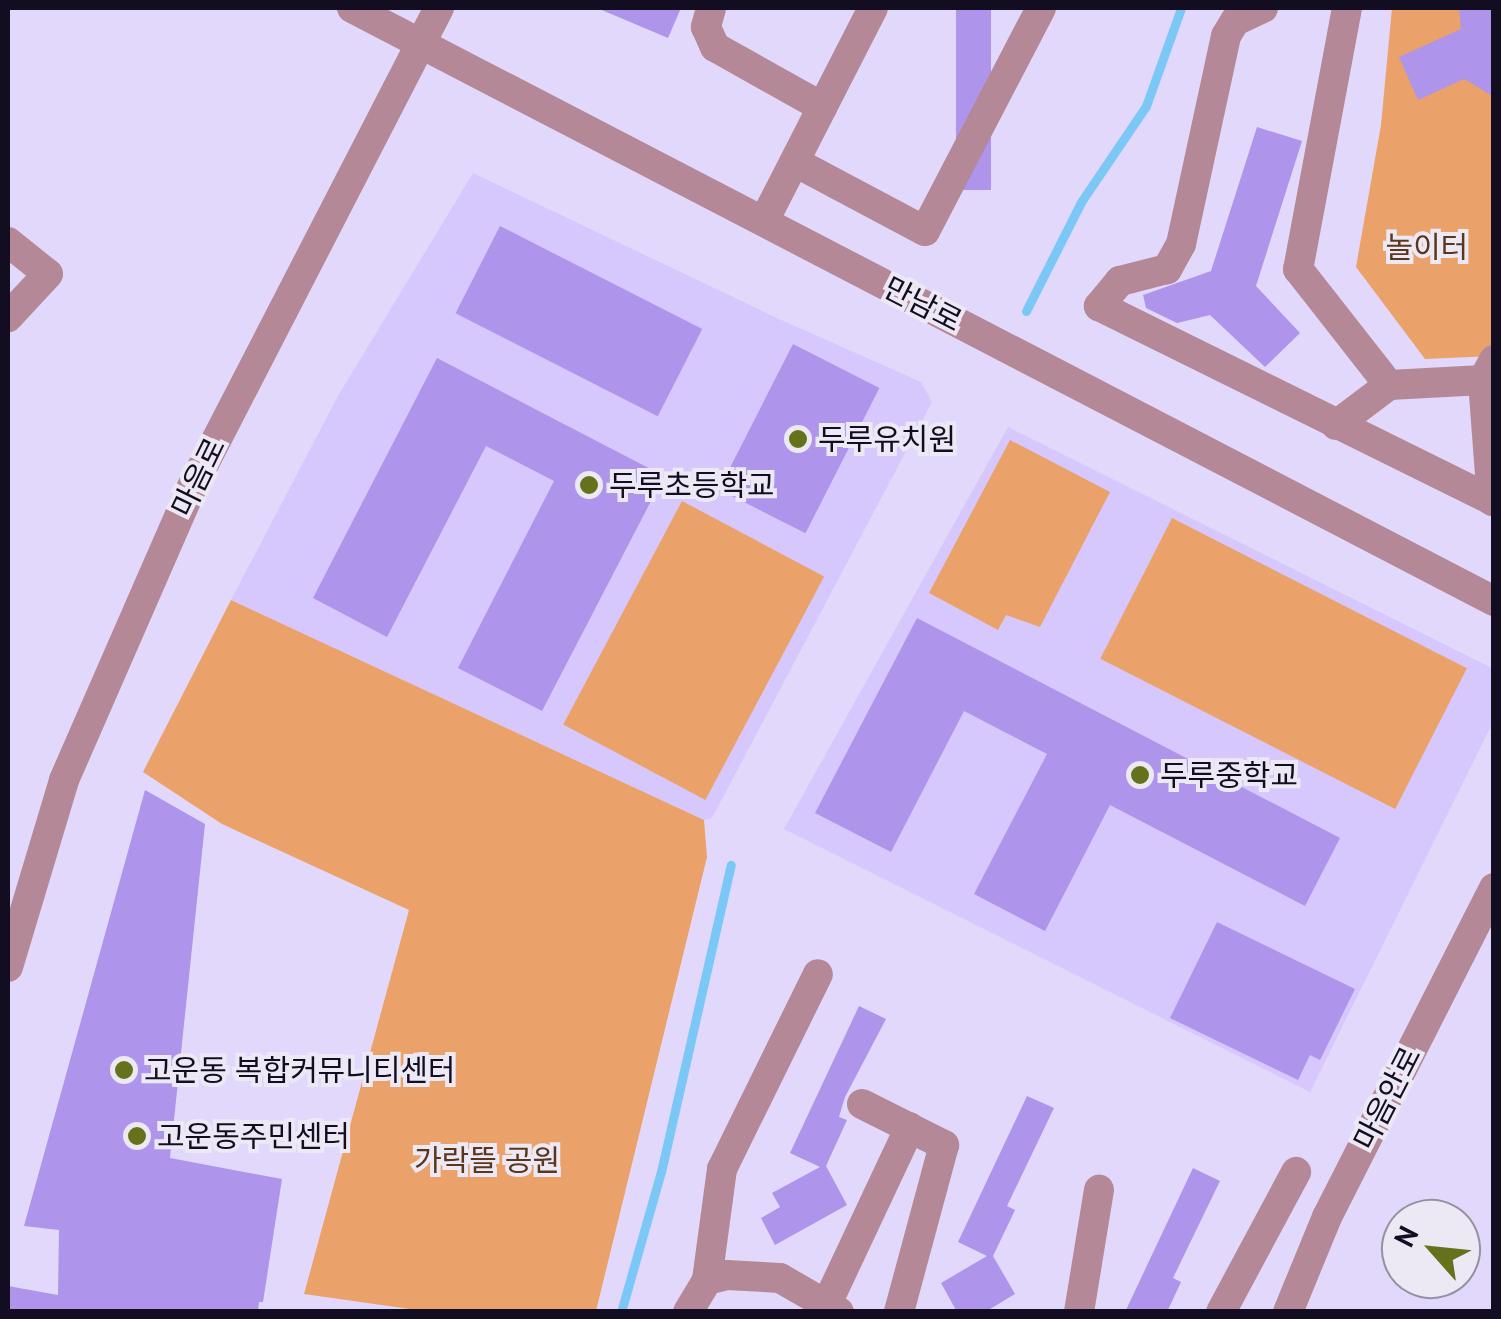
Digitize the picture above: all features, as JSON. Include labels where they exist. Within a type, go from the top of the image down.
[{"type":"street","name":"만남로","points":[[352,8],[1494,600]]},
{"type":"street","name":"마음로","points":[[8,968],[64,780],[192,487],[439,8]]},
{"type":"street","points":[[711,8],[706,27],[714,48],[822,107]]},
{"type":"street","points":[[764,221],[872,8]]},
{"type":"street","points":[[795,162],[925,231],[1041,8]]},
{"type":"street","points":[[1263,8],[1235,21],[1226,36],[1181,244],[1167,269],[1120,281],[1099,306],[1336,425],[1493,501],[1488,370],[1389,385],[1336,425]]},
{"type":"street","points":[[1347,8],[1298,269],[1389,385]]},
{"type":"street","points":[[8,242],[48,274],[8,317]]},
{"type":"street","name":"마음안로","points":[[1288,1312],[1327,1218],[1494,888]]},
{"type":"street","points":[[688,1312],[707,1280],[722,1169],[818,974]]},
{"type":"street","points":[[862,1104],[944,1145],[899,1312]]},
{"type":"street","points":[[707,1280],[727,1274],[780,1278],[830,1309],[910,1127]]},
{"type":"street","points":[[1221,1312],[1296,1172]]},
{"type":"street","points":[[1079,1312],[1099,1190]]},
{"type":"shaded area","name":"두루초등학교","points":[[473,173],[921,382],[932,402],[712,818],[704,820],[231,600],[338,396]]},
{"type":"shaded area","name":"두루중학교","points":[[1008,427],[1492,668],[1493,722],[1310,1092],[784,829]]},
{"type":"green space","name":"놀이터","points":[[1392,8],[1493,8],[1493,356],[1425,359],[1356,267],[1381,125]]},
{"type":"green space","points":[[1010,440],[1110,492],[1040,627],[1006,615],[998,630],[929,593]]},
{"type":"green space","points":[[682,501],[824,577],[705,800],[563,724]]},
{"type":"green space","points":[[1172,518],[1467,668],[1395,809],[1100,659]]},
{"type":"green space","name":"가락뜰 공원","points":[[231,600],[704,820],[707,857],[596,1311],[431,1312],[304,1294],[409,910],[222,824],[143,772]]},
{"type":"building","points":[[597,8],[681,8],[668,38]]},
{"type":"building","points":[[956,8],[991,8],[991,190],[956,190]]},
{"type":"building","points":[[1459,8],[1494,8],[1494,97],[1464,79],[1418,100],[1399,57],[1461,29]]},
{"type":"building","points":[[1257,127],[1302,141],[1256,286],[1300,333],[1265,367],[1210,315],[1177,323],[1146,308],[1143,295],[1211,271]]},
{"type":"building","points":[[500,226],[702,329],[658,416],[456,313]]},
{"type":"building","name":"두루유치원","points":[[793,344],[879,388],[805,533],[719,489]]},
{"type":"building","points":[[437,358],[664,476],[542,711],[458,668],[554,481],[486,446],[387,637],[313,598]]},
{"type":"building","name":"두루중학교","points":[[917,618],[1340,838],[1305,906],[1110,805],[1045,931],[974,894],[1047,754],[964,711],[891,852],[815,813]]},
{"type":"building","name":"고운동 복합커뮤니티센터","points":[[145,790],[205,824],[170,1158],[282,1179],[263,1302],[259,1302],[258,1312],[8,1312],[8,1286],[58,1295],[59,1230],[24,1226]]},
{"type":"building","points":[[1217,922],[1355,989],[1320,1060],[1310,1055],[1298,1080],[1170,1018]]},
{"type":"building","points":[[859,1006],[886,1019],[845,1097],[839,1117],[847,1120],[826,1166],[847,1205],[775,1245],[761,1218],[780,1207],[772,1193],[820,1167],[790,1153]]},
{"type":"building","points":[[1027,1096],[1054,1108],[1007,1206],[1015,1210],[993,1256],[1015,1294],[985,1312],[957,1312],[941,1283],[987,1256],[958,1242]]},
{"type":"building","points":[[1193,1168],[1220,1181],[1173,1278],[1181,1282],[1167,1312],[1125,1312]]},
{"type":"waterway","points":[[1026,311],[1081,202],[1146,106],[1181,8]]},
{"type":"waterway","points":[[621,1312],[661,1172],[731,865]]},
{"type":"place","name":"두루유치원","points":[[798,439]]},
{"type":"place","name":"두루초등학교","points":[[589,485]]},
{"type":"place","name":"두루중학교","points":[[1140,775]]},
{"type":"place","name":"고운동 복합커뮤니티센터","points":[[124,1070]]},
{"type":"place","name":"고운동주민센터","points":[[137,1136]]}]
